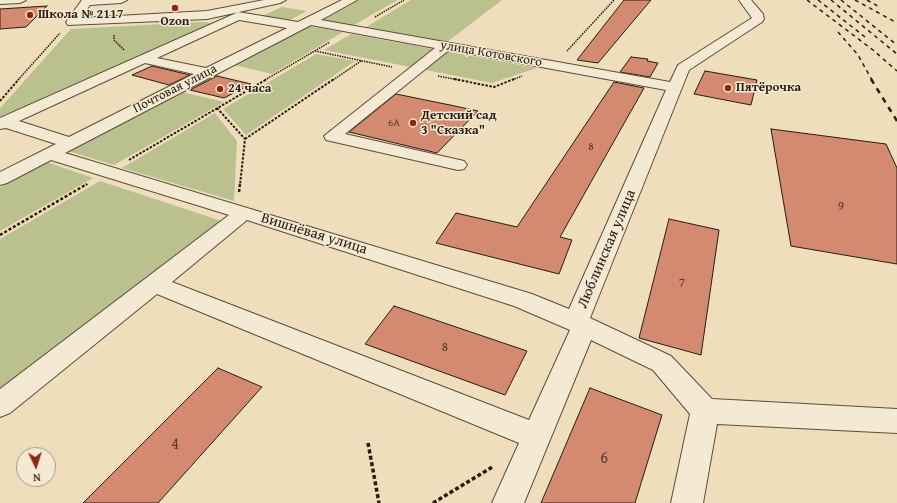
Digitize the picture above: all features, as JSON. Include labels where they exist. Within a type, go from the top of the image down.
[{"type":"street","points":[[0,1],[20,0]]},
{"type":"street","points":[[121,0],[87,1],[71,21],[78,23],[212,14],[280,0]]},
{"type":"street","name":"Почтовая улица","points":[[0,179],[351,0]]},
{"type":"street","name":"Люблинская улица","points":[[705,411],[662,363],[580,324],[683,68],[758,19],[757,14],[745,0]]},
{"type":"street","name":"улица Котовского","points":[[3,123],[238,16],[353,29],[675,87]]},
{"type":"street","points":[[446,46],[332,136],[458,165]]},
{"type":"street","points":[[146,58],[208,73]]},
{"type":"street","points":[[3,123],[71,143]]},
{"type":"street","name":"Вишнёвая улица","points":[[49,154],[523,300],[580,324]]},
{"type":"street","points":[[0,405],[154,284],[241,212]]},
{"type":"street","points":[[154,284],[537,437]]},
{"type":"street","points":[[508,503],[537,437],[580,324]]},
{"type":"street","points":[[687,503],[705,411],[897,421]]},
{"type":"path","points":[[0,235],[404,0]]},
{"type":"path","points":[[0,101],[71,21]]},
{"type":"path","points":[[112,21],[114,40],[125,51],[146,58]]},
{"type":"path","points":[[245,138],[361,61]]},
{"type":"path","points":[[217,108],[245,138],[241,212]]},
{"type":"path","points":[[368,443],[379,503]]},
{"type":"path","points":[[433,503],[501,462]]},
{"type":"green space","points":[[356,0],[398,0],[352,26],[316,20]]},
{"type":"green space","points":[[411,0],[502,0],[447,42],[366,27]]},
{"type":"green space","points":[[282,7],[307,11],[286,22],[260,17]]},
{"type":"green space","points":[[201,22],[216,23],[0,121],[0,108],[71,29]]},
{"type":"green space","points":[[308,26],[343,32],[272,74],[234,65]]},
{"type":"green space","points":[[351,34],[537,68],[492,83],[324,50]]},
{"type":"green space","points":[[316,54],[355,61],[246,135],[223,109]]},
{"type":"green space","points":[[182,92],[224,102],[114,165],[68,151]]},
{"type":"green space","points":[[215,113],[237,141],[234,201],[122,168]]},
{"type":"green space","points":[[47,162],[93,178],[0,231],[0,187]]},
{"type":"green space","points":[[100,181],[228,223],[0,399],[0,239]]},
{"type":"building","points":[[624,0],[651,0],[598,63],[577,60]]},
{"type":"building","points":[[47,6],[26,27],[0,29],[0,9]]},
{"type":"building","points":[[631,57],[648,59],[647,61],[658,63],[650,77],[620,72]]},
{"type":"building","points":[[152,66],[190,75],[169,85],[132,75]]},
{"type":"building","points":[[705,71],[757,80],[751,105],[694,94]]},
{"type":"building","points":[[217,76],[251,84],[224,98],[190,90]]},
{"type":"building","points":[[614,82],[644,88],[560,237],[572,240],[559,274],[436,243],[456,213],[517,227]]},
{"type":"building","points":[[396,94],[478,111],[437,153],[349,132]]},
{"type":"building","points":[[771,129],[886,144],[897,168],[897,264],[791,246]]},
{"type":"building","points":[[669,219],[719,230],[701,355],[639,338]]},
{"type":"building","points":[[394,306],[527,351],[505,395],[365,344]]},
{"type":"building","points":[[218,368],[262,387],[158,503],[83,503]]},
{"type":"building","points":[[590,388],[662,415],[635,503],[541,503]]},
{"type":"railway","points":[[807,0],[873,50],[897,71]]},
{"type":"railway","points":[[818,0],[865,37]]},
{"type":"railway","points":[[831,0],[897,54]]},
{"type":"railway","points":[[841,0],[897,45]]},
{"type":"railway","points":[[855,0],[897,23]]},
{"type":"railway","points":[[867,0],[881,8]]},
{"type":"railway","points":[[838,32],[858,55],[872,80]]},
{"type":"railway","points":[[871,79],[897,121]]},
{"type":"place","name":"Ozon","points":[[175,8]]},
{"type":"place","name":"Школа № 2117","points":[[30,15]]},
{"type":"place","name":"Пятёрочка","points":[[728,88]]},
{"type":"place","name":"24 часа","points":[[220,89]]},
{"type":"place","name":"Детский сад 3 \"Сказка\"","points":[[413,123]]}]
